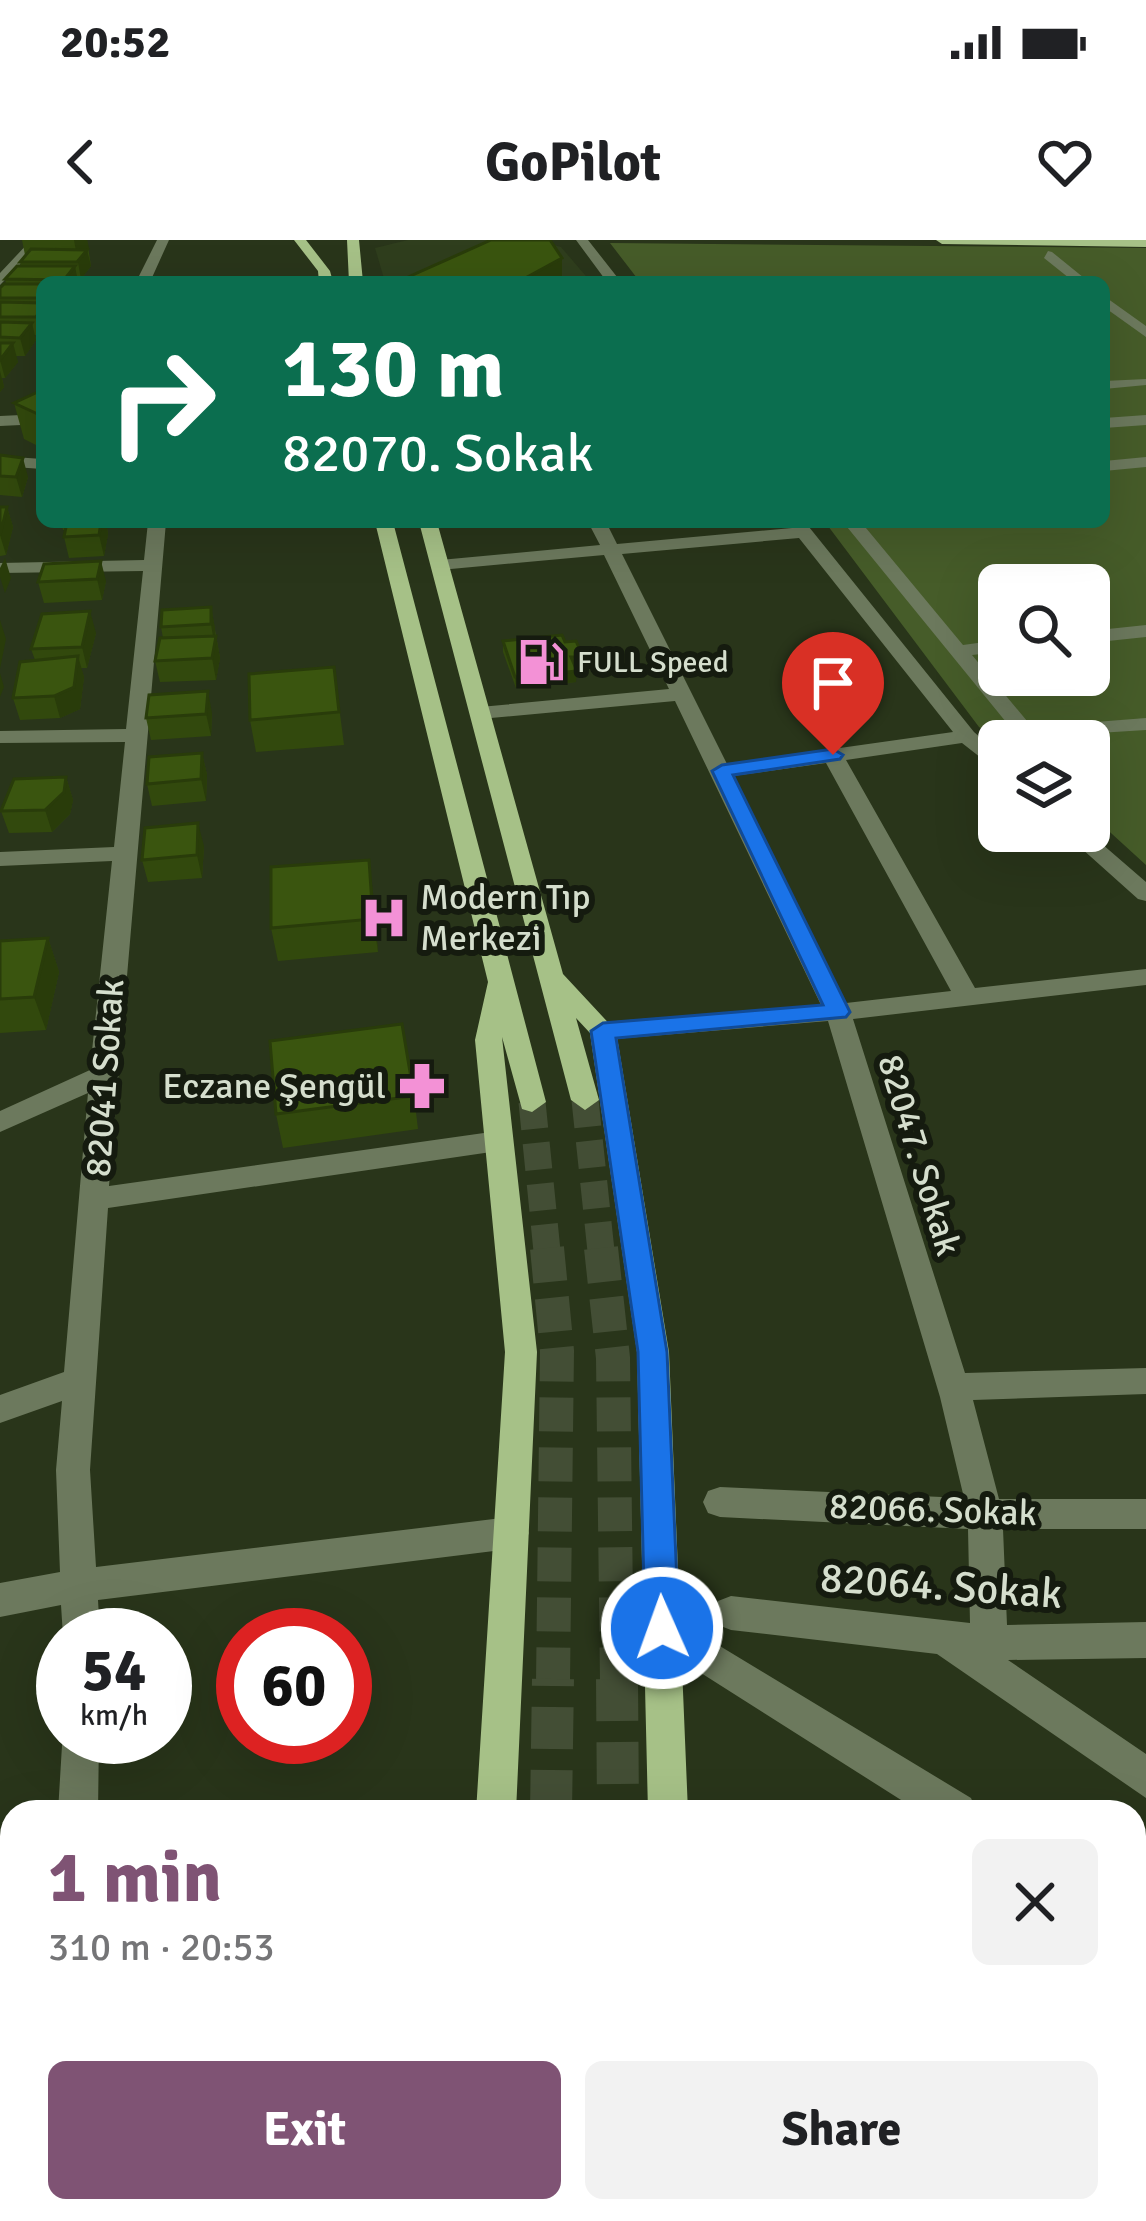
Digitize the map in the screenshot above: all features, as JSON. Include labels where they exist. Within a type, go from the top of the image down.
[{"type":"main road","points":[[300,240],[325,276]]},
{"type":"main road","points":[[353,240],[356,276]]},
{"type":"main road","points":[[942,240],[1146,243]]},
{"type":"main road","points":[[386,528],[532,1102]]},
{"type":"main road","points":[[430,528],[585,1100]]},
{"type":"main road","points":[[553,978],[603,1031],[652,1352],[668,1800]]},
{"type":"main road","points":[[497,1800],[521,1352],[488,1040],[501,982]]},
{"type":"street","points":[[0,281],[38,240]]},
{"type":"street","points":[[146,276],[163,240]]},
{"type":"street","points":[[582,240],[609,276]]},
{"type":"street","points":[[1048,255],[1074,276]]},
{"type":"street","points":[[1110,305],[1146,333]]},
{"type":"street","points":[[1110,384],[1141,378]]},
{"type":"street","points":[[0,422],[36,419]]},
{"type":"street","points":[[1110,423],[1146,420]]},
{"type":"street","points":[[0,461],[36,464]]},
{"type":"street","points":[[1110,465],[1146,462]]},
{"type":"street","name":"82041 Sokak","points":[[82,1608],[73,1471],[103,1075],[156,528]]},
{"type":"street","name":"82047. Sokak","points":[[600,528],[838,1012],[953,1387],[985,1514],[989,1643]]},
{"type":"street","points":[[440,565],[792,528]]},
{"type":"street","points":[[801,528],[978,746]]},
{"type":"street","points":[[857,528],[1026,734],[1146,724]]},
{"type":"street","points":[[0,568],[152,565]]},
{"type":"street","points":[[1110,635],[1146,631]]},
{"type":"street","points":[[958,651],[978,649]]},
{"type":"street","points":[[480,712],[682,694]]},
{"type":"street","points":[[0,737],[136,735]]},
{"type":"street","points":[[722,771],[967,736]]},
{"type":"street","points":[[833,755],[968,998]]},
{"type":"street","points":[[1097,852],[1146,894]]},
{"type":"street","points":[[0,859],[124,854]]},
{"type":"street","points":[[603,1031],[838,1012],[1146,977]]},
{"type":"street","points":[[0,1122],[103,1075]]},
{"type":"street","points":[[96,1198],[499,1141]]},
{"type":"street","points":[[0,1409],[81,1380]]},
{"type":"street","points":[[953,1387],[1146,1381]]},
{"type":"street","name":"82066. Sokak","points":[[720,1502],[985,1514],[1146,1514]]},
{"type":"street","points":[[0,1600],[82,1585],[511,1533]]},
{"type":"street","name":"82064. Sokak","points":[[731,1613],[989,1643],[1146,1640]]},
{"type":"street","points":[[662,1628],[939,1800]]},
{"type":"street","points":[[942,1637],[1146,1778]]},
{"type":"street","points":[[78,1800],[79,1764]]},
{"type":"shaded area","points":[[408,240],[536,240],[561,247],[586,276],[383,276],[375,248]]},
{"type":"shaded area","points":[[610,243],[1146,248],[1146,865],[1110,832],[1110,720],[978,720],[978,726],[830,528],[1110,528],[1110,276],[635,276]]},
{"type":"building","points":[[491,240],[550,240],[562,258],[529,276],[410,276]]},
{"type":"building","points":[[31,249],[87,250],[77,262],[20,262]]},
{"type":"building","points":[[17,266],[75,266],[67,276],[5,279]]},
{"type":"building","points":[[36,284],[36,298],[0,298],[0,288]]},
{"type":"building","points":[[0,302],[36,303],[36,317],[0,317]]},
{"type":"building","points":[[0,322],[32,323],[20,338],[0,337]]},
{"type":"building","points":[[0,343],[13,343],[0,360]]},
{"type":"building","points":[[36,393],[36,413],[14,403]]},
{"type":"building","points":[[0,455],[23,458],[16,477],[0,476]]},
{"type":"building","points":[[0,507],[7,507],[0,535]]},
{"type":"building","points":[[66,528],[100,528],[99,535],[64,537]]},
{"type":"building","points":[[101,561],[97,579],[38,582],[44,564]]},
{"type":"building","points":[[211,607],[211,624],[161,627],[162,610]]},
{"type":"building","points":[[90,611],[82,647],[31,649],[42,614]]},
{"type":"building","points":[[562,635],[565,642],[576,641],[583,657],[571,657],[577,671],[515,677],[503,641]]},
{"type":"building","points":[[216,636],[212,658],[155,661],[160,638]]},
{"type":"building","points":[[78,656],[74,687],[54,696],[13,698],[20,662]]},
{"type":"building","points":[[334,667],[339,712],[250,720],[249,674]]},
{"type":"building","points":[[208,691],[206,714],[146,718],[149,695]]},
{"type":"building","points":[[202,753],[201,779],[147,784],[149,757]]},
{"type":"building","points":[[66,777],[64,792],[45,810],[1,811],[14,779]]},
{"type":"building","points":[[198,823],[197,855],[142,860],[145,828]]},
{"type":"building","points":[[369,860],[373,919],[271,928],[271,867]]},
{"type":"building","points":[[48,938],[34,997],[0,999],[0,941]]},
{"type":"building","points":[[402,1024],[414,1096],[276,1114],[270,1041]]},
{"type":"tunnel","points":[[585,1100],[601,1251]]},
{"type":"tunnel","points":[[532,1102],[547,1251]]},
{"type":"tunnel","points":[[547,1248],[557,1351],[553,1682]]},
{"type":"tunnel","points":[[601,1248],[613,1358],[617,1682]]},
{"type":"tunnel","points":[[551,1800],[553,1679]]},
{"type":"tunnel","points":[[617,1679],[618,1800]]},
{"type":"place","name":"FULL Speed","points":[[541,662]]},
{"type":"place","name":"Modern Tıp Merkezi","points":[[384,918]]},
{"type":"place","name":"Eczane Şengül","points":[[422,1086]]},
{"type":"route","points":[[662,1628],[652,1352],[603,1031],[838,1012],[722,771],[833,755]]}]
